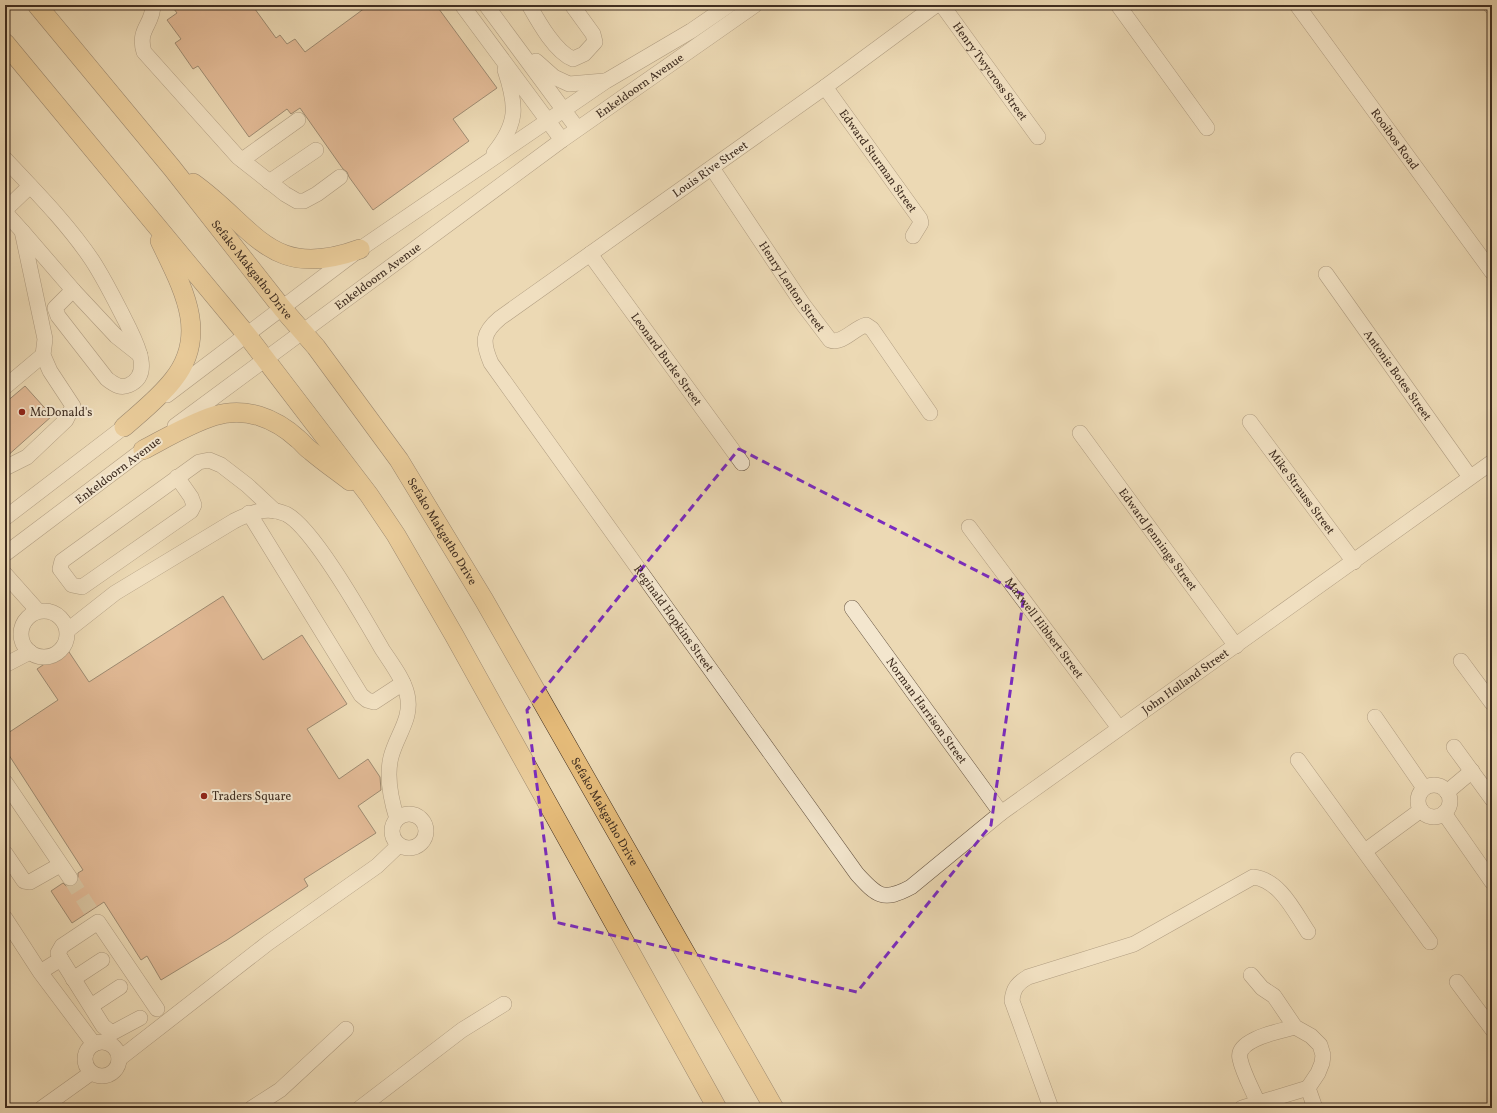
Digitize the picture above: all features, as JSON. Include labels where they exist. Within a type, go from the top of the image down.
[{"type":"main road","name":"Sefako Makgatho Drive","points":[[38,5],[172,168],[362,407],[411,478],[484,600],[774,1108]]},
{"type":"main road","points":[[5,43],[246,334],[369,495],[396,535],[444,616],[717,1108]]},
{"type":"main road","points":[[172,168],[203,190],[256,239],[269,248],[292,257],[307,260],[334,258],[360,249]]},
{"type":"main road","points":[[124,427],[174,379],[184,363],[192,341],[192,326],[187,302],[149,216]]},
{"type":"main road","points":[[143,450],[212,416],[235,412],[250,413],[268,418],[282,426],[310,450],[369,495]]},
{"type":"street","points":[[153,5],[153,13],[142,36],[144,52],[242,160],[285,194],[297,200],[304,201],[317,194],[340,177]]},
{"type":"street","points":[[462,5],[562,140]]},
{"type":"street","points":[[486,5],[577,128]]},
{"type":"street","points":[[529,5],[538,22],[565,56],[573,59],[584,54],[594,42],[590,30],[572,5]]},
{"type":"street","name":"Enkeldoorn Avenue","points":[[5,518],[360,249],[606,81],[691,31],[730,5]]},
{"type":"street","name":"Enkeldoorn Avenue","points":[[5,554],[577,128],[755,5]]},
{"type":"street","name":"Louis Rive Street","points":[[486,333],[500,318],[825,87],[936,5]]},
{"type":"street","name":"Henry Twycross Street","points":[[942,5],[1038,137]]},
{"type":"street","points":[[1118,5],[1207,128]]},
{"type":"street","name":"Rooibos Road","points":[[1297,5],[1492,272]]},
{"type":"street","points":[[520,51],[532,58],[546,71],[561,81],[576,84],[606,81]]},
{"type":"street","points":[[482,166],[506,136],[514,114],[514,97],[501,57]]},
{"type":"street","name":"Edward Sturman Street","points":[[825,87],[920,219],[919,227],[913,236]]},
{"type":"street","points":[[242,160],[298,120]]},
{"type":"street","points":[[269,182],[316,150]]},
{"type":"street","points":[[5,159],[71,232],[92,260],[108,287],[135,340],[140,355],[142,368],[139,376],[131,385],[124,387],[116,385],[107,379],[55,312]]},
{"type":"street","name":"Henry Lenton Street","points":[[712,168],[802,304],[830,340],[834,342],[840,340],[861,326],[866,325],[872,329],[930,413]]},
{"type":"street","points":[[30,186],[5,211],[73,290],[116,336],[140,355]]},
{"type":"street","points":[[5,468],[27,456],[66,420],[72,412],[72,402],[56,381],[44,355],[45,339],[22,231]]},
{"type":"street","name":"Leonard Burke Street","points":[[590,254],[742,463]]},
{"type":"street","name":"Antonie Botes Street","points":[[1326,274],[1470,477]]},
{"type":"street","points":[[55,312],[58,304],[73,290]]},
{"type":"street","points":[[40,314],[55,312]]},
{"type":"street","name":"Reginald Hopkins Street","points":[[486,333],[484,349],[491,363],[857,874],[879,895]]},
{"type":"street","points":[[5,387],[44,355]]},
{"type":"street","name":"Mike Strauss Street","points":[[1250,422],[1354,562]]},
{"type":"street","name":"Edward Jennings Street","points":[[1080,433],[1236,646]]},
{"type":"street","points":[[177,477],[191,497],[194,505],[191,511],[82,588],[72,585],[60,570],[62,561],[177,477],[199,462],[209,460],[221,465],[276,510],[288,515],[298,523],[325,556],[403,683],[408,698],[408,718],[395,745],[391,758],[389,774],[391,797],[397,819]]},
{"type":"street","name":"John Holland Street","points":[[879,895],[887,897],[911,887],[1001,813],[1492,462]]},
{"type":"street","points":[[68,630],[115,593],[234,521],[250,513],[263,510],[276,510]]},
{"type":"street","points":[[250,513],[361,695],[367,700],[374,702],[403,683]]},
{"type":"street","name":"Maxwell Hibbert Street","points":[[969,527],[1119,728]]},
{"type":"street","points":[[5,574],[38,611]]},
{"type":"street","name":"Norman Harrison Street","points":[[852,608],[1001,813]]},
{"type":"street","points":[[38,611],[53,612],[60,616],[65,622],[68,630],[65,645],[53,656],[37,656],[30,652],[25,646],[21,632],[26,619],[38,611]]},
{"type":"street","points":[[5,665],[30,652]]},
{"type":"street","points":[[1461,661],[1492,703]]},
{"type":"street","points":[[1375,717],[1424,788]]},
{"type":"street","points":[[1454,747],[1492,799]]},
{"type":"street","points":[[1298,760],[1430,942]]},
{"type":"street","points":[[1447,792],[1472,772]]},
{"type":"street","points":[[5,782],[70,878]]},
{"type":"street","points":[[1437,785],[1442,786],[1447,792],[1450,804],[1440,816],[1430,816],[1421,810],[1418,800],[1424,788],[1437,785]]},
{"type":"street","points":[[1365,851],[1421,810]]},
{"type":"street","points":[[1444,813],[1492,882]]},
{"type":"street","points":[[407,814],[413,814],[423,821],[426,831],[423,841],[415,848],[409,849],[399,845],[393,835],[392,830],[397,819],[407,814]]},
{"type":"street","points":[[119,1058],[268,943],[377,866],[399,845]]},
{"type":"street","points":[[5,853],[24,881],[30,882],[60,865]]},
{"type":"street","points":[[1051,1108],[1012,1000],[1013,990],[1019,982],[1028,976],[1134,944],[1253,878],[1269,881],[1284,896],[1308,932]]},
{"type":"street","points":[[140,1018],[112,1033],[103,1026],[58,953],[62,946],[94,916],[157,1009]]},
{"type":"street","points":[[5,918],[40,972],[94,1044]]},
{"type":"street","points":[[44,969],[61,959]]},
{"type":"street","points":[[73,978],[102,960]]},
{"type":"street","points":[[1242,1108],[1308,1088],[1318,1073],[1323,1055],[1320,1045],[1311,1036],[1295,1027],[1274,996],[1262,988],[1251,975]]},
{"type":"street","points":[[1457,982],[1492,1029]]},
{"type":"street","points":[[91,1006],[120,987]]},
{"type":"street","points":[[360,1108],[462,1030],[504,1004]]},
{"type":"street","points":[[1258,1103],[1239,1057],[1242,1049],[1249,1041],[1295,1027]]},
{"type":"street","points":[[252,1108],[280,1090],[346,1029]]},
{"type":"street","points":[[105,1042],[111,1045],[118,1053],[118,1064],[112,1073],[101,1076],[91,1073],[85,1063],[84,1058],[89,1047],[94,1044],[105,1042]]},
{"type":"street","points":[[42,1108],[91,1073]]},
{"type":"street","points":[[1308,1088],[1315,1108]]},
{"type":"highlighted area","points":[[739,449],[1024,595],[991,825],[857,992],[555,922],[527,710]]},
{"type":"building","points":[[171,5],[252,5],[276,38],[280,35],[287,44],[295,39],[305,52],[369,5],[436,5],[497,88],[453,119],[469,141],[373,210],[300,108],[291,114],[287,109],[249,137],[198,66],[193,69],[175,43],[181,39],[167,20],[177,13]]},
{"type":"building","points":[[25,386],[52,416],[5,458],[5,403]]},
{"type":"building","name":"Traders Square","points":[[223,596],[263,660],[302,635],[347,704],[307,729],[339,779],[368,759],[380,777],[381,790],[358,806],[376,833],[304,879],[308,886],[227,940],[161,980],[147,956],[141,960],[104,902],[72,923],[51,891],[63,883],[66,886],[75,886],[78,882],[78,873],[83,870],[5,749],[5,735],[58,700],[37,669],[67,649],[89,682]]},
{"type":"tunnel","points":[[70,878],[91,911]]},
{"type":"place","name":"McDonald's","points":[[22,412]]},
{"type":"place","name":"Traders Square","points":[[204,796]]}]
